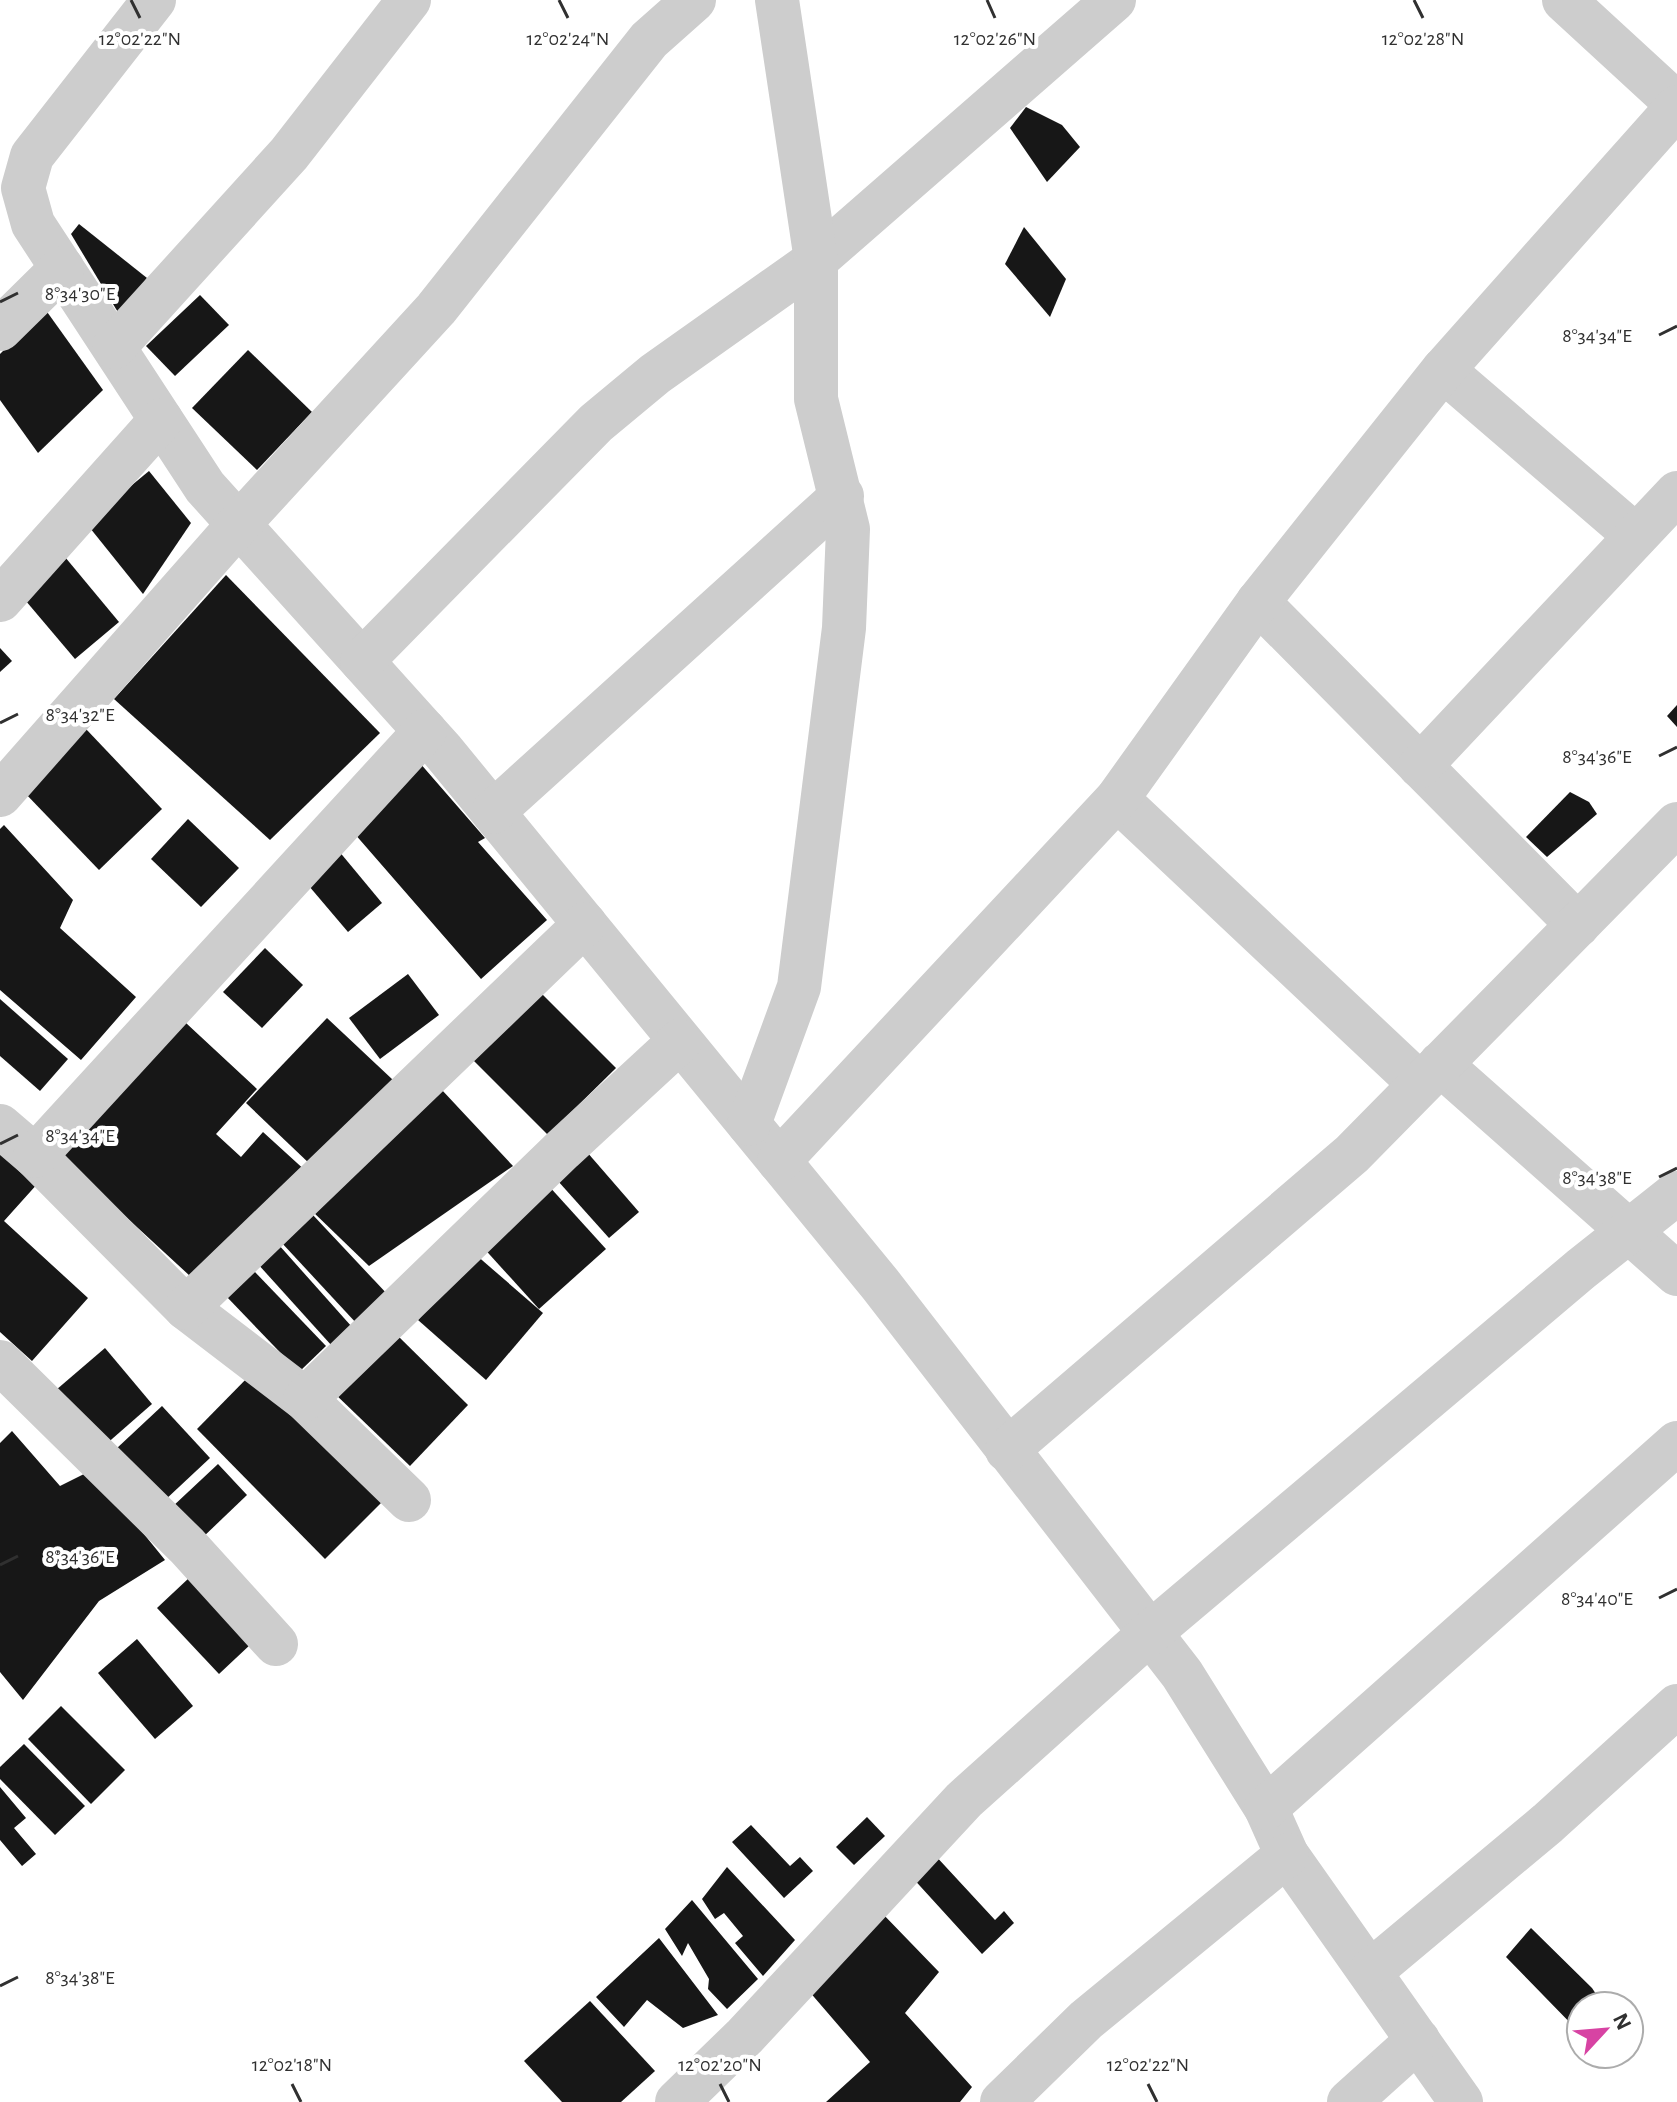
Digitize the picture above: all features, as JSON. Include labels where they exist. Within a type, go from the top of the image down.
[{"type":"street","points":[[154,0],[32,156],[23,188],[33,224],[205,487],[425,731],[493,812],[779,1161],[1182,1674],[1266,1808],[1287,1855],[1461,2102]]},
{"type":"street","points":[[114,347],[289,154],[409,0]]},
{"type":"street","points":[[0,795],[238,525],[436,309],[649,40],[694,0]]},
{"type":"street","points":[[749,1124],[799,987],[844,628],[848,529],[816,399],[816,260],[777,0]]},
{"type":"street","points":[[362,661],[596,423],[655,374],[816,260],[1114,0]]},
{"type":"street","points":[[779,1161],[1117,799],[1258,602],[1443,370],[1677,106],[1587,7]]},
{"type":"street","points":[[0,329],[62,268]]},
{"type":"street","points":[[1443,370],[1636,536]]},
{"type":"street","points":[[0,600],[161,420]]},
{"type":"street","points":[[1420,766],[1677,493]]},
{"type":"street","points":[[493,812],[842,496]]},
{"type":"street","points":[[1258,602],[1578,925]]},
{"type":"street","points":[[35,1156],[425,731]]},
{"type":"street","points":[[1117,799],[1430,1074],[1628,1230],[1677,1274]]},
{"type":"street","points":[[1007,1450],[1352,1154],[1677,824]]},
{"type":"street","points":[[186,1308],[585,924]]},
{"type":"street","points":[[305,1399],[562,1150],[680,1041]]},
{"type":"street","points":[[0,1126],[35,1156],[186,1308],[305,1399],[409,1500]]},
{"type":"street","points":[[677,2102],[745,2036],[964,1800],[1150,1633],[1628,1230],[1677,1193]]},
{"type":"street","points":[[7,1381],[187,1546],[276,1644]]},
{"type":"street","points":[[1266,1808],[1677,1443]]},
{"type":"street","points":[[1371,1971],[1548,1823],[1677,1706]]},
{"type":"street","points":[[1002,2102],[1086,2020],[1287,1855]]},
{"type":"street","points":[[1349,2102],[1418,2040]]},
{"type":"building","points":[[1026,107],[1062,125],[1080,147],[1047,182],[1010,128]]},
{"type":"building","points":[[79,224],[147,278],[119,314],[71,234]]},
{"type":"building","points":[[1024,227],[1066,279],[1050,317],[1005,264]]},
{"type":"building","points":[[200,295],[229,325],[175,376],[146,346]]},
{"type":"building","points":[[45,309],[103,390],[38,453],[0,400],[0,354]]},
{"type":"building","points":[[248,350],[312,412],[257,470],[192,408]]},
{"type":"building","points":[[149,471],[191,523],[143,594],[86,523]]},
{"type":"building","points":[[65,557],[119,622],[75,659],[20,594]]},
{"type":"building","points":[[226,575],[380,733],[270,840],[114,699]]},
{"type":"building","points":[[0,648],[12,661],[0,672]]},
{"type":"building","points":[[1677,705],[1677,727],[1667,716]]},
{"type":"building","points":[[86,729],[162,809],[99,870],[23,791]]},
{"type":"building","points":[[419,762],[485,838],[478,842],[547,920],[481,979],[347,825]]},
{"type":"building","points":[[1570,792],[1589,802],[1597,814],[1547,857],[1526,837]]},
{"type":"building","points":[[188,819],[239,868],[201,907],[151,859]]},
{"type":"building","points":[[4,825],[73,900],[60,928],[136,997],[81,1060],[0,990],[0,829]]},
{"type":"building","points":[[338,850],[382,903],[348,932],[303,879]]},
{"type":"building","points":[[265,948],[303,985],[262,1028],[223,992]]},
{"type":"building","points":[[408,974],[439,1015],[380,1059],[349,1018]]},
{"type":"building","points":[[532,984],[616,1068],[548,1135],[465,1052]]},
{"type":"building","points":[[0,999],[68,1059],[40,1091],[0,1056]]},
{"type":"building","points":[[172,1010],[257,1089],[216,1134],[241,1157],[263,1132],[308,1173],[203,1288],[49,1146]]},
{"type":"building","points":[[327,1018],[393,1080],[312,1166],[246,1103]]},
{"type":"building","points":[[441,1089],[513,1166],[369,1266],[310,1209]]},
{"type":"building","points":[[580,1144],[639,1212],[609,1238],[549,1171]]},
{"type":"building","points":[[0,1147],[39,1182],[4,1221],[88,1298],[32,1361],[0,1332]]},
{"type":"building","points":[[547,1184],[606,1249],[539,1309],[480,1244]]},
{"type":"building","points":[[312,1214],[389,1296],[358,1325],[281,1242]]},
{"type":"building","points":[[278,1244],[352,1327],[332,1346],[257,1263]]},
{"type":"building","points":[[475,1254],[543,1313],[486,1380],[418,1320]]},
{"type":"building","points":[[253,1270],[326,1346],[299,1372],[226,1296]]},
{"type":"building","points":[[397,1335],[468,1405],[410,1466],[332,1391]]},
{"type":"building","points":[[105,1348],[152,1404],[104,1446],[56,1390]]},
{"type":"building","points":[[254,1371],[382,1502],[325,1559],[197,1429]]},
{"type":"building","points":[[162,1406],[210,1458],[164,1501],[116,1449]]},
{"type":"building","points":[[12,1431],[60,1486],[92,1470],[165,1560],[99,1601],[23,1700],[0,1672],[0,1443]]},
{"type":"building","points":[[218,1464],[247,1495],[200,1540],[171,1508]]},
{"type":"building","points":[[190,1577],[252,1643],[219,1674],[157,1608]]},
{"type":"building","points":[[137,1639],[193,1706],[155,1739],[98,1673]]},
{"type":"building","points":[[61,1706],[125,1770],[91,1804],[28,1739]]},
{"type":"building","points":[[24,1744],[85,1806],[55,1835],[0,1779],[0,1767]]},
{"type":"building","points":[[0,1787],[26,1818],[14,1828],[36,1854],[22,1866],[0,1840]]},
{"type":"building","points":[[867,1817],[885,1836],[854,1865],[836,1847]]},
{"type":"building","points":[[751,1825],[790,1866],[800,1857],[813,1871],[784,1898],[732,1842]]},
{"type":"building","points":[[933,1853],[995,1920],[1004,1911],[1014,1923],[982,1954],[910,1875]]},
{"type":"building","points":[[727,1867],[795,1940],[763,1976],[735,1943],[743,1936],[724,1913],[715,1919],[702,1899]]},
{"type":"building","points":[[692,1900],[758,1979],[727,2009],[708,1989],[709,1979],[688,1943],[682,1956],[665,1929]]},
{"type":"building","points":[[880,1911],[939,1972],[905,2013],[972,2087],[960,2102],[826,2102],[870,2062],[808,1990]]},
{"type":"building","points":[[1531,1928],[1593,1990],[1565,1990],[1565,2018],[1506,1957]]},
{"type":"building","points":[[659,1938],[718,2015],[683,2028],[647,2000],[624,2027],[596,1997]]},
{"type":"building","points":[[590,2001],[655,2071],[621,2102],[562,2102],[524,2061]]}]
